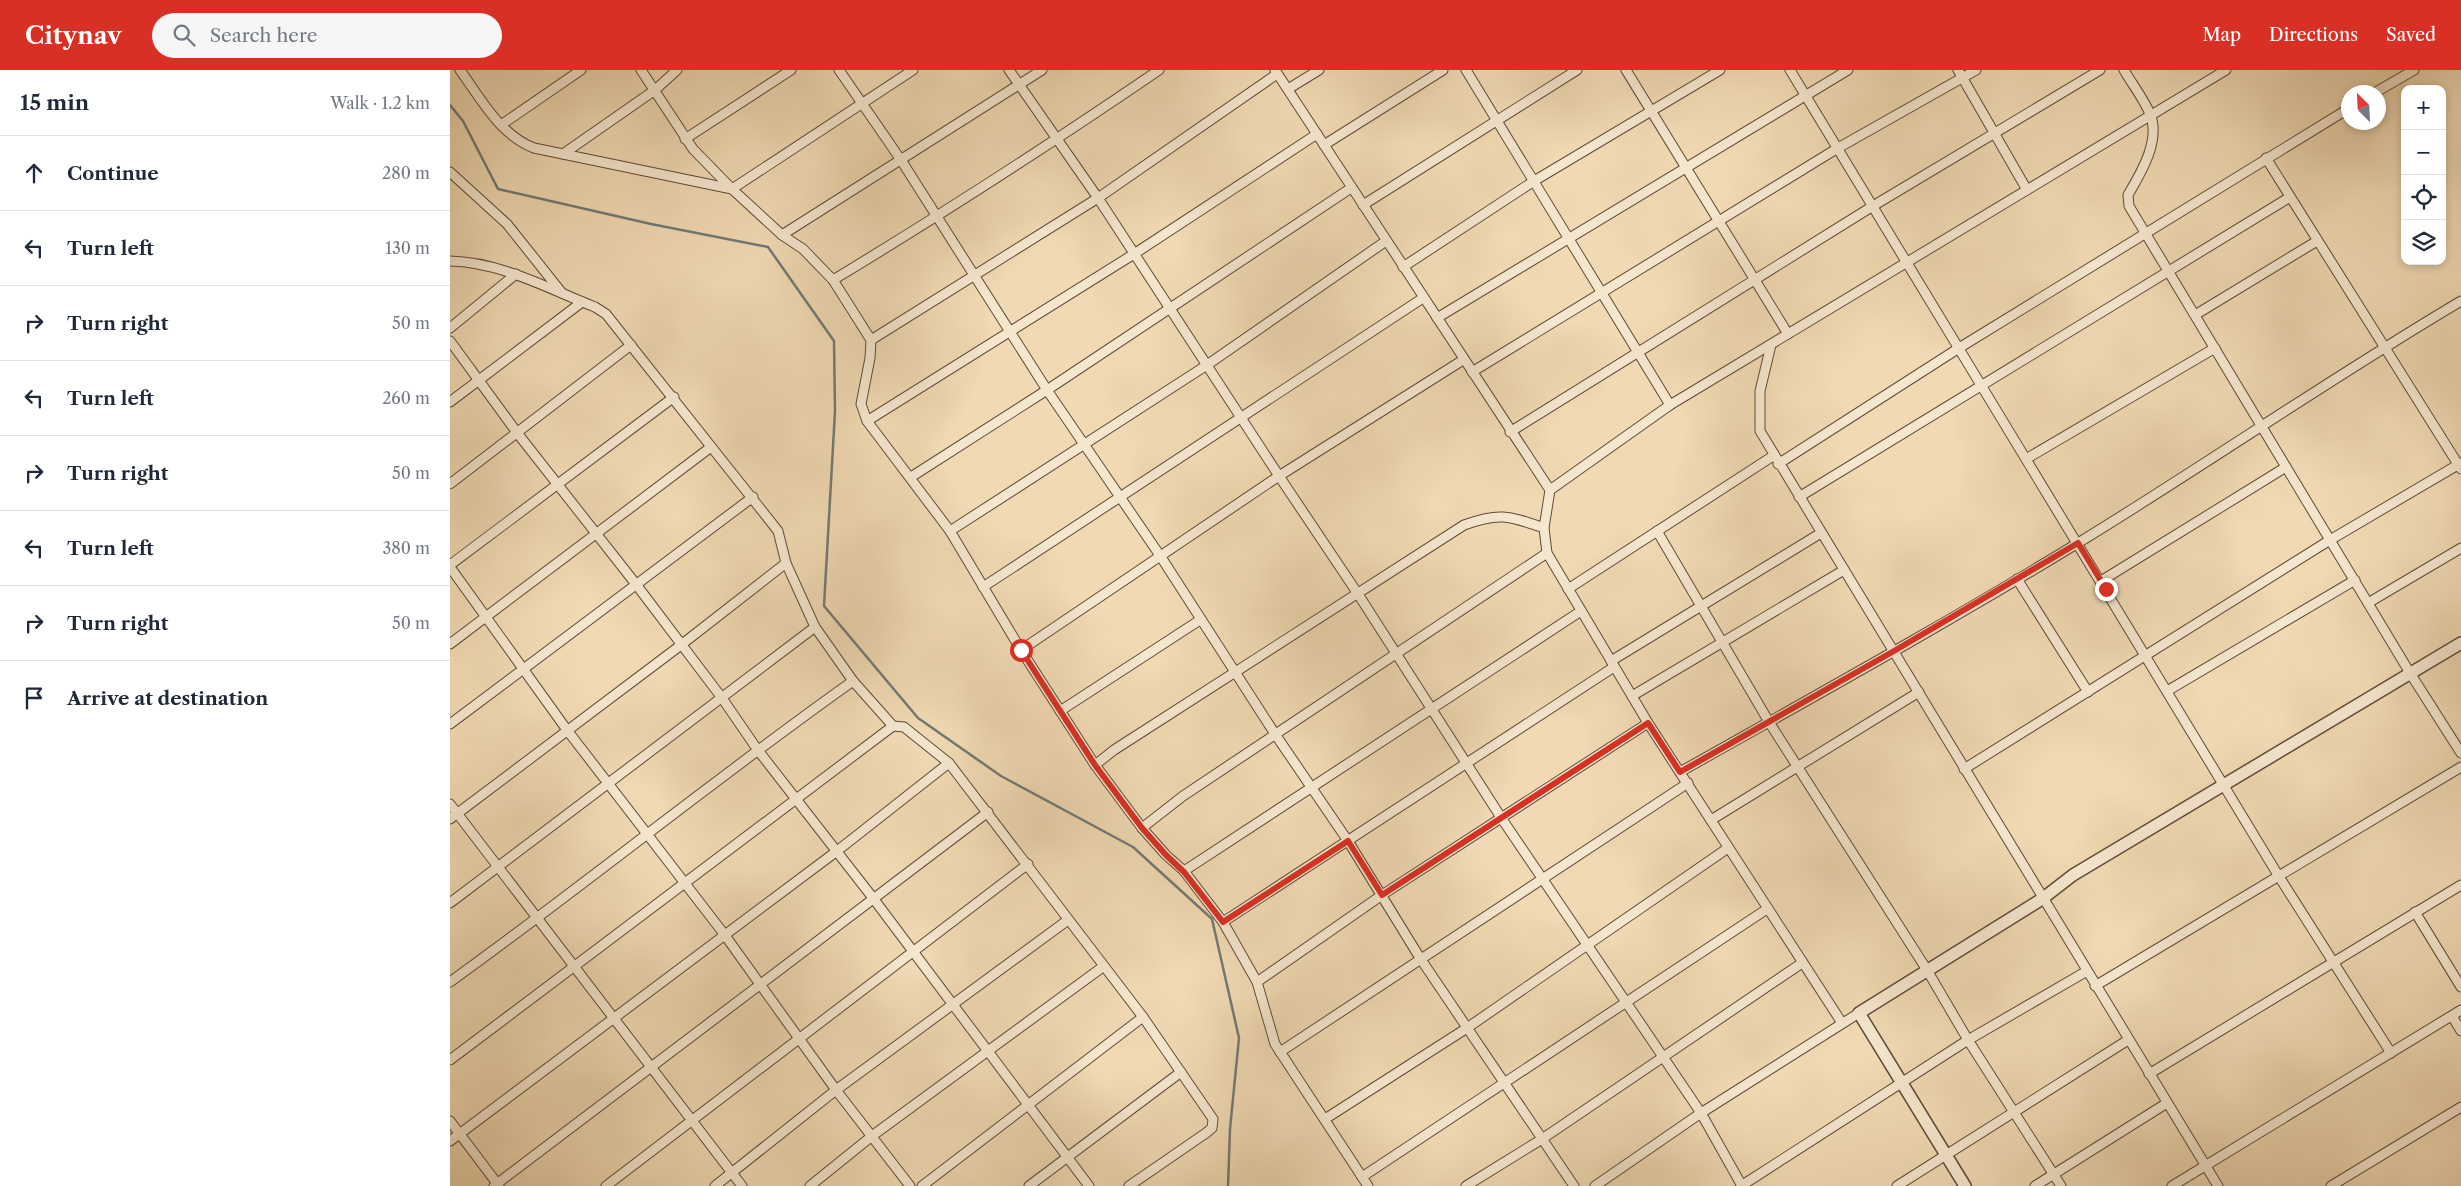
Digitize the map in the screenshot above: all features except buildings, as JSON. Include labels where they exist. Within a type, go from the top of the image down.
[{"type":"street","points":[[501,126],[581,70]]},
{"type":"street","points":[[641,70],[685,139],[732,190],[782,235],[802,249],[833,280],[871,340],[870,358],[861,404],[867,421],[950,531],[1021,650],[1095,765],[1142,828],[1184,872],[1223,922],[1257,982],[1275,1044],[1368,1186]]},
{"type":"street","points":[[563,154],[655,90],[677,70]]},
{"type":"street","points":[[685,139],[791,70]]},
{"type":"street","points":[[839,70],[900,160],[1047,390],[1161,557],[1275,734],[1348,841],[1420,958],[1574,1186]]},
{"type":"street","points":[[464,71],[501,126],[518,142],[534,148],[732,190],[913,70]]},
{"type":"street","points":[[1009,70],[1098,198],[1397,653],[1466,764],[1542,880],[1701,1113],[1742,1186],[1968,1040],[2088,971]]},
{"type":"street","points":[[782,235],[1042,70]]},
{"type":"street","points":[[833,280],[937,217],[1160,70]]},
{"type":"street","points":[[1288,89],[1319,70]]},
{"type":"street","points":[[1324,145],[1443,70]]},
{"type":"street","points":[[1466,70],[1670,405]]},
{"type":"street","points":[[1363,205],[1578,70]]},
{"type":"street","points":[[1626,70],[1788,334]]},
{"type":"street","points":[[1403,266],[1534,181],[1650,110],[1720,70]]},
{"type":"street","points":[[1790,70],[2278,875],[2391,1053]]},
{"type":"street","points":[[1437,318],[1848,70]]},
{"type":"street","points":[[1472,372],[1960,74],[1976,70]]},
{"type":"street","points":[[1510,432],[1873,206],[2100,70]]},
{"type":"street","points":[[2124,70],[2151,115],[2152,146],[2140,175],[2128,195],[2130,206],[2410,673],[2461,753]]},
{"type":"street","points":[[1550,490],[1670,405],[2226,70]]},
{"type":"street","points":[[2386,86],[2414,70]]},
{"type":"street","points":[[871,340],[1098,198],[1276,72],[1510,432],[1550,490],[1544,528],[1547,553],[1648,723],[1842,1023]]},
{"type":"street","points":[[1960,74],[2027,190]]},
{"type":"street","points":[[1568,589],[1657,531],[1960,348],[2341,113]]},
{"type":"street","points":[[867,421],[1134,254],[1317,134]]},
{"type":"street","points":[[1964,769],[2330,540],[2460,466],[2383,347],[2266,158]]},
{"type":"street","points":[[450,172],[507,224],[564,295]]},
{"type":"street","points":[[911,477],[1047,390],[1169,307],[1351,188]]},
{"type":"street","points":[[1798,497],[2290,197]]},
{"type":"street","points":[[950,531],[1207,364],[1386,241]]},
{"type":"street","points":[[2195,315],[2317,242]]},
{"type":"street","points":[[450,261],[468,262],[516,274],[606,314],[778,530],[786,563],[815,627],[853,681],[893,726]]},
{"type":"street","points":[[450,328],[516,274]]},
{"type":"street","points":[[983,587],[1423,298]]},
{"type":"street","points":[[1680,772],[1894,651],[2078,543],[2383,347],[2461,301]]},
{"type":"street","points":[[450,402],[582,302]]},
{"type":"street","points":[[450,341],[518,434],[596,536],[635,583],[722,698],[795,800],[873,898],[1089,1186]]},
{"type":"street","points":[[450,484],[518,434],[631,345]]},
{"type":"street","points":[[1771,345],[1760,391],[1758,416],[1760,431],[1798,497],[1894,651],[2088,971],[2095,986],[2148,1074],[2218,1186]]},
{"type":"street","points":[[2026,458],[2215,348]]},
{"type":"street","points":[[1021,650],[1279,476],[1464,360]]},
{"type":"street","points":[[674,397],[556,484],[450,566],[567,730],[646,836],[724,934],[836,1090],[910,1186]]},
{"type":"street","points":[[450,644],[596,536],[711,447]]},
{"type":"street","points":[[2101,581],[2286,467]]},
{"type":"street","points":[[450,724],[635,583],[753,497]]},
{"type":"street","points":[[1095,765],[1114,750],[1464,525],[1487,516],[1509,516],[1544,528]]},
{"type":"street","points":[[1657,531],[1768,722],[1927,970],[1968,1040],[2061,1186]]},
{"type":"street","points":[[1223,922],[1466,764],[1612,664],[1700,607],[1821,533]]},
{"type":"street","points":[[2368,602],[2461,548]]},
{"type":"street","points":[[1142,828],[1183,796],[1547,553]]},
{"type":"street","points":[[454,816],[681,646],[786,563]]},
{"type":"street","points":[[1632,696],[1844,570]]},
{"type":"street","points":[[2017,579],[2088,692]]},
{"type":"street","points":[[2167,691],[2355,580]]},
{"type":"street","points":[[1184,872],[1581,611]]},
{"type":"street","points":[[1060,710],[1200,620]]},
{"type":"street","points":[[450,903],[815,627]]},
{"type":"street","points":[[1595,1186],[1701,1113],[2042,898],[2073,875],[2461,643]]},
{"type":"street","points":[[450,982],[538,918],[757,749],[853,681]]},
{"type":"street","points":[[1711,820],[1919,692]]},
{"type":"street","points":[[1257,982],[1382,895],[1648,723]]},
{"type":"street","points":[[450,1060],[893,726],[904,727],[949,763],[988,812],[1142,1017],[1213,1119],[1212,1128],[1129,1186]]},
{"type":"street","points":[[450,1141],[837,851],[949,763]]},
{"type":"street","points":[[2095,986],[2461,767]]},
{"type":"street","points":[[1280,1052],[1688,783]]},
{"type":"street","points":[[450,804],[454,816],[498,867],[538,918],[742,1186]]},
{"type":"street","points":[[450,1121],[497,1185],[650,1066],[988,812]]},
{"type":"street","points":[[1325,1119],[1467,1028],[1728,848]]},
{"type":"street","points":[[606,1186],[1028,864]]},
{"type":"street","points":[[2148,1074],[2461,885]]},
{"type":"street","points":[[1362,1177],[1767,909]]},
{"type":"street","points":[[2415,912],[2461,987]]},
{"type":"street","points":[[715,1186],[836,1090],[1068,920]]},
{"type":"street","points":[[1466,1186],[1542,1139],[1802,963]]},
{"type":"street","points":[[810,1186],[872,1136],[1104,966]]},
{"type":"street","points":[[2172,1186],[2461,1010]]},
{"type":"street","points":[[1859,1013],[1964,1186]]},
{"type":"street","points":[[2452,1016],[2461,1031]]},
{"type":"street","points":[[922,1186],[1142,1017]]},
{"type":"street","points":[[1898,1186],[2013,1111],[2128,1040]]},
{"type":"street","points":[[1029,1186],[1181,1072]]},
{"type":"street","points":[[2035,1186],[2167,1103]]},
{"type":"street","points":[[2332,1186],[2461,1107]]},
{"type":"waterway","points":[[450,105],[463,121],[498,189],[651,224],[768,247],[834,341],[835,411],[824,606],[918,718],[1001,776],[1133,847],[1212,919],[1239,1038],[1230,1129],[1228,1186]]},
{"type":"route","points":[[1021,650],[1095,765],[1142,828],[1184,872],[1223,922],[1348,841],[1382,895],[1648,723],[1680,772],[1894,651],[2078,543],[2106,589]]}]
